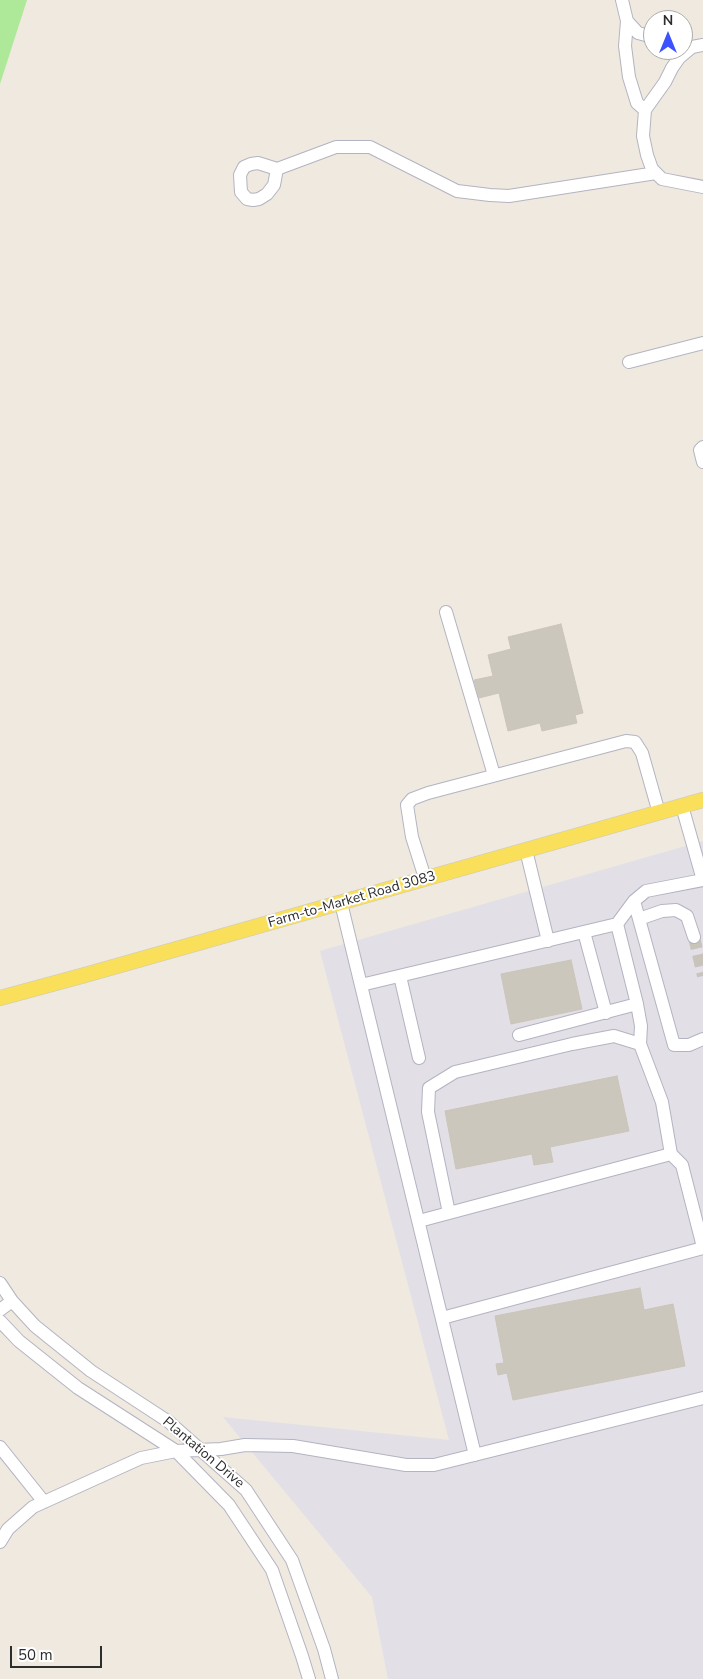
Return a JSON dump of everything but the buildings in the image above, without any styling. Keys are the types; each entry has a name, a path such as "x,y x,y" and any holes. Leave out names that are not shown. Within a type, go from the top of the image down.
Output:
{"main road":[{"name":"Farm-to-Market Road 3083","path":"0,998 703,800"}],"street":[{"path":"622,0 627,21 625,46 629,77 638,103 645,110"},
{"path":"627,21 638,33 643,34"},
{"path":"678,60 666,82 645,110 643,136 652,169 656,173 662,178 703,187"},
{"path":"278,169 336,148 370,148 456,191 509,196 656,173"},
{"path":"629,362 703,343"},
{"path":"703,447 700,450 703,462"},
{"path":"446,612 494,776"},
{"path":"425,878 412,837 407,804 412,799 428,793 626,741 636,742 642,753 659,813"},
{"path":"361,985 617,924 634,901 646,891 703,880 682,806"},
{"path":"526,850 548,941"},
{"path":"634,901 674,1045 689,1045 703,1039"},
{"path":"341,903 476,1455"},
{"path":"639,919 662,910 676,910 687,916 694,937"},
{"path":"442,1318 703,1248 682,1165 671,1154 662,1102 640,1044 641,1026 637,1004 617,924"},
{"path":"584,932 606,1013"},
{"path":"400,976 419,1058"},
{"path":"518,1035 637,1004"},
{"path":"449,1213 428,1112 428,1088 455,1072 572,1044 614,1036 640,1044"},
{"path":"418,1221 671,1154"},
{"name":"Plantation Drive","path":"0,1283 12,1301 35,1326 91,1370 168,1422 246,1490 292,1560 324,1649 332,1679"},
{"path":"0,1310 12,1301"},
{"name":"Plantation Drive","path":"0,1321 19,1341 78,1388 176,1451 229,1505 272,1570 309,1679"},
{"path":"0,1542 8,1529 33,1507 141,1458 176,1451 221,1449 245,1445 293,1446 406,1465 434,1465 703,1398"},
{"path":"0,1448 44,1502"}],"shaded area":[{"path":"703,841 703,1679 388,1679 372,1597 223,1417 449,1440 320,951"}],"green space":[{"path":"0,0 27,0 0,84"}],"tunnel":[{"path":"694,937 703,976"}]}
